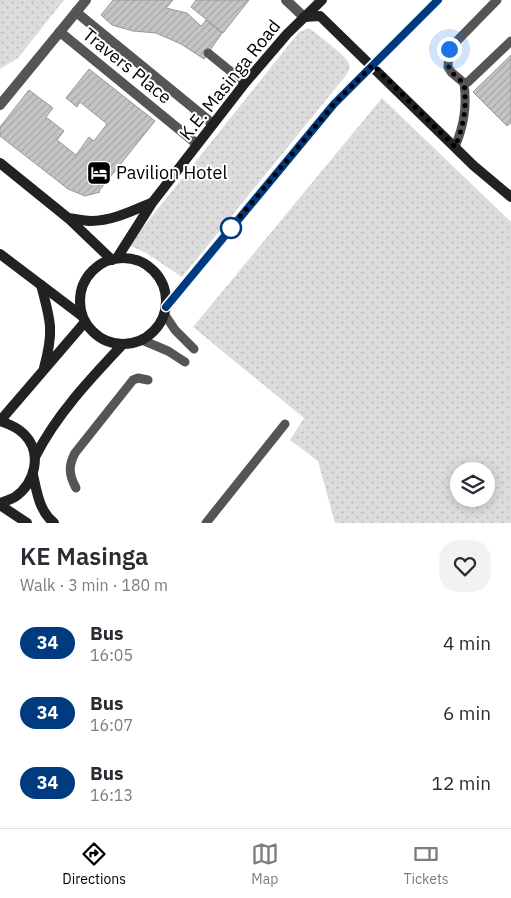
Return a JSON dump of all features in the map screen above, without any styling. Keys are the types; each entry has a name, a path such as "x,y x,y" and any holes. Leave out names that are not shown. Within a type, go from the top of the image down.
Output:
{"street":[{"path":"0,105 86,0"},
{"path":"286,0 304,16 320,16 373,65 455,147 511,197"},
{"path":"320,16 321,0"},
{"name":"K.E. Masinga Road","path":"114,259 152,203 197,144 274,48 321,0"},
{"path":"0,254 84,319 92,331 101,338 111,343 123,344 142,340 152,334 159,325 165,311 329,111 438,0"},
{"name":"Travers Place","path":"76,12 214,124"},
{"name":"Travers Place","path":"60,32 197,144"},
{"path":"0,164 68,218 114,259"},
{"path":"68,218 91,221 104,220 152,203"},
{"path":"84,319 80,302 82,288 88,275 99,266 114,259 128,258 139,261 149,266 158,274 166,295 165,311"},
{"path":"41,285 52,334 44,372"},
{"path":"35,458 31,444 24,434 13,426 0,421 44,372 84,319"},
{"path":"54,523 43,510 33,475 35,458 44,438 59,418 98,370 123,344"},
{"path":"0,504 13,499 25,489 33,475"},
{"path":"0,504 27,523"}],"lane":[{"path":"455,147 466,112 464,83 448,67 449,49 497,0"},
{"path":"464,83 471,80 511,41"},
{"path":"208,53 246,83"},
{"path":"165,311 175,330 194,349"},
{"path":"142,340 168,351 185,362"},
{"path":"76,488 70,475 70,467 75,453 133,380 138,378 148,380"},
{"path":"206,523 285,424"}],"shaded area":[{"path":"0,0 64,0 18,58 0,69"},
{"path":"309,28 347,60 349,63 348,71 182,277 146,253 129,245 299,32"},
{"path":"382,98 511,222 511,523 335,523 318,461 290,440 304,418 193,327"}],"building":[{"path":"113,0 173,0 166,8 187,13 201,26 206,20 222,33 204,59 181,44 156,33 133,31 112,25 101,15"},
{"path":"196,0 249,0 223,33 191,7"},
{"path":"511,55 511,123 507,126 473,92"},
{"path":"89,69 155,121 100,192 85,196 68,189 0,136 0,127 29,90 53,108 46,117 64,131 57,140 76,155 89,137 94,141 107,124 80,102 77,107 66,98"}],"bus line":[{"name":"34","path":"166,307 334,104 438,0"}],"place":[{"name":"Pavilion Hotel","path":"99,173"}],"route":[{"path":"231,228 334,104 373,65 455,147 466,112 465,95 464,83 448,67 449,49"}]}
